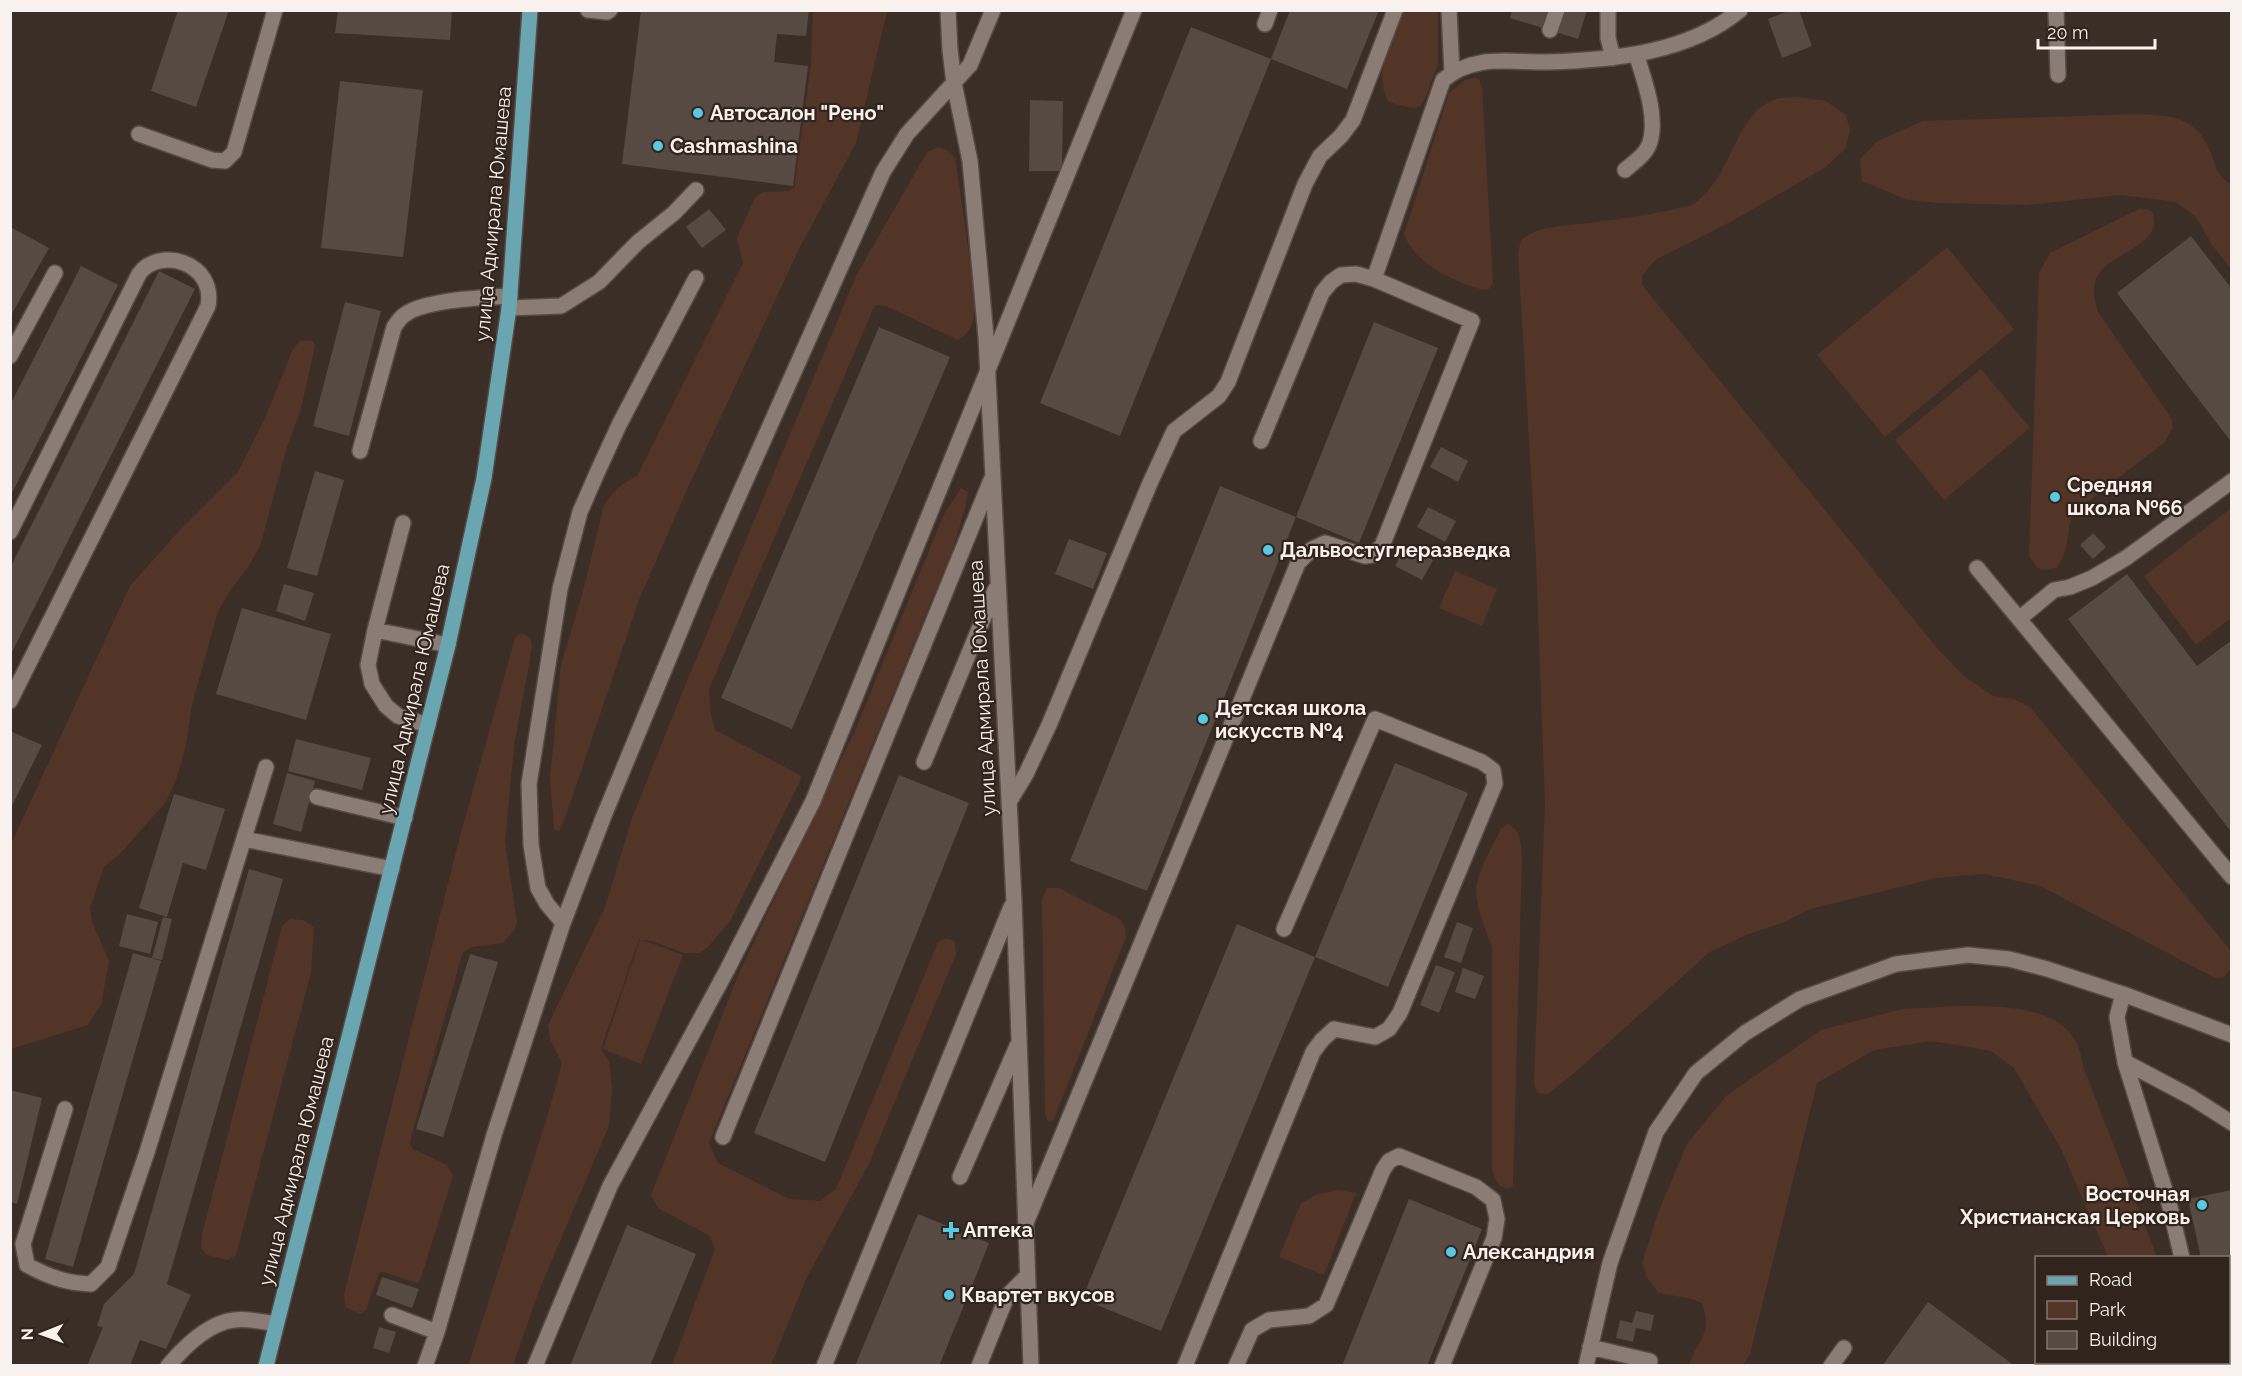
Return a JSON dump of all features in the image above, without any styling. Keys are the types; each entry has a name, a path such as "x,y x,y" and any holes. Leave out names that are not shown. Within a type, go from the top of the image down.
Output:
{"main road":[{"name":"улица Адмирала Юмашева","path":"266,1365 448,645 484,478 510,302 530,10"}],"street":[{"path":"139,135 212,160 225,161 234,152 275,10"},
{"path":"588,10 607,12 610,10"},
{"name":"улица Адмирала Юмашева","path":"948,10 954,83 970,161 988,373 1014,901 1031,1365"},
{"path":"425,1365 437,1332 494,1135 562,923 703,576 883,172 907,134 970,65 993,10"},
{"path":"535,1365 610,1186 727,970 813,801 1134,10"},
{"path":"1008,802 1026,774 1049,725 1174,431 1219,396 1228,382 1305,184 1320,156 1341,136 1353,120 1395,10"},
{"path":"1449,10 1452,73"},
{"path":"1550,30 1557,10"},
{"path":"1608,10 1608,38 1613,58"},
{"path":"1374,279 1443,80 1452,73 1493,60 1546,62 1613,58 1636,54 1665,47 1710,30 1740,10"},
{"path":"2056,10 2058,75"},
{"path":"1624,170 1641,158 1652,134 1652,112 1636,54"},
{"path":"360,451 394,327 404,315 421,307 448,302 510,302 561,306 599,282 696,190"},
{"path":"10,532 139,274 155,261 185,263 196,269 204,277 210,294 208,306 10,701"},
{"path":"10,356 55,273"},
{"path":"1026,1223 1298,563 1312,549 1325,543 1365,556 1372,555 1382,546 1472,321 1374,279 1356,273 1341,275 1322,293 1261,441"},
{"path":"562,923 538,888 531,845 530,784 560,589 580,512 592,483 619,425 696,278"},
{"path":"723,1137 993,475"},
{"path":"2019,619 2054,590 2070,587 2092,578 2126,558 2232,481"},
{"path":"403,523 368,665 372,684 386,706 398,717 428,724"},
{"path":"1977,568 2232,877"},
{"path":"924,762 998,585"},
{"path":"375,630 448,645"},
{"path":"1185,1365 1313,1052 1335,1029 1375,1037 1389,1029 1400,1013 1495,784 1493,770 1482,762 1376,718 1284,929"},
{"path":"65,1109 23,1244 27,1265 44,1274 72,1283 91,1284 108,1268 147,1152 266,767"},
{"path":"317,797 405,818"},
{"path":"244,839 392,869"},
{"path":"824,1365 1014,901"},
{"path":"1586,1365 1610,1263 1656,1132 1696,1073 1745,1033 1800,999 1896,963 1968,955 2009,959 2047,969 2123,994 2232,1035"},
{"path":"2123,994 2117,1017 2125,1062 2169,1203 2182,1256"},
{"path":"960,1177 1018,1043"},
{"path":"2125,1062 2191,1097 2232,1123"},
{"path":"1236,1365 1252,1330 1269,1320 1310,1316 1326,1305 1383,1170 1389,1161 1399,1156 1476,1187 1493,1200 1497,1219 1494,1238 1442,1365"},
{"path":"979,1365 1007,1296 1027,1276"},
{"path":"392,1315 437,1332"},
{"path":"168,1365 205,1332 219,1324 233,1320 276,1324"},
{"path":"1590,1347 1650,1361"},
{"path":"1831,1365 1844,1348"}],"green space":[{"path":"813,11 887,11 856,143 799,249 685,494 639,600 564,821 560,830 556,831 550,779 561,665 583,591 604,505 618,488 637,476 743,263 737,238 755,197 763,192 789,191 794,188 811,64"},
{"path":"1402,11 1438,11 1438,64 1424,101 1420,106 1414,108 1388,101 1382,79 1389,44"},
{"path":"1479,79 1482,87 1493,283 1489,289 1484,290 1449,277 1426,263 1409,244 1404,234 1449,93 1465,80"},
{"path":"1800,97 1826,101 1846,115 1850,131 1845,149 1826,167 1734,220 1655,260 1643,275 1642,285 1937,648 1964,676 1993,696 2014,699 2030,707 2231,951 2231,969 2224,977 2215,978 2040,886 1985,874 1936,878 1810,909 1785,922 1746,935 1710,952 1572,1075 1548,1094 1539,1093 1535,1088 1534,1080 1545,804 1536,559 1518,253 1521,240 1547,228 1632,217 1692,205 1716,180 1745,126 1760,108 1770,101"},
{"path":"2138,114 2172,117 2191,125 2205,141 2222,177 2231,184 2231,269 2212,245 2196,217 2176,202 2121,195 2027,205 1939,203 1908,200 1862,181 1860,159 1878,141 1923,121"},
{"path":"939,147 950,152 956,162 976,305 971,326 958,340 886,306 875,305 709,689 715,730 800,775 801,779 730,921 708,947 700,953 684,953 652,941 639,939 601,1049 609,1062 612,1088 609,1126 540,1288 513,1365 468,1366 562,1063 550,1039 548,1025 605,907 632,818 857,274 927,152"},
{"path":"2139,209 2152,212 2154,224 2151,233 2133,249 2102,270 2095,283 2095,300 2098,312 2172,419 2172,429 2165,442 2073,513 2066,549 2060,562 2056,568 2040,569 2029,555 2039,273 2050,253"},
{"path":"1947,247 2014,329 1885,437 1817,355"},
{"path":"313,341 315,346 301,409 286,450 261,543 249,566 218,611 192,705 186,745 176,780 166,802 119,855 104,867 90,908 92,922 109,961 101,1005 88,1025 11,1049 11,844 130,586 178,532 238,472 265,418 293,349 299,342"},
{"path":"1981,369 2030,428 1944,500 1895,440"},
{"path":"961,488 968,492 954,546 709,1143 718,1163 789,1199 820,1201 836,1189 938,942 947,938 955,942 956,954 869,1164 807,1277 771,1365 672,1365 715,1249 710,1236 658,1208 651,1195 739,973 856,728 944,514"},
{"path":"2231,508 2231,618 2196,645 2144,576"},
{"path":"1455,571 1497,589 1482,626 1439,608"},
{"path":"519,634 531,639 532,648 514,747 505,842 517,922 515,929 503,943 472,947 463,952 411,1137 410,1144 413,1149 447,1165 453,1176 420,1281 417,1283 383,1272 379,1273 366,1310 360,1314 345,1307 344,1294 459,840 515,638"},
{"path":"1507,824 1512,826 1518,834 1522,860 1513,1185 1509,1189 1497,1182 1492,1169 1492,947 1480,914 1476,894 1485,860 1501,829"},
{"path":"1047,888 1059,888 1118,918 1125,926 1126,937 1054,1119 1050,1122 1045,1112 1042,899"},
{"path":"290,919 303,920 314,927 311,973 236,1255 228,1260 207,1255 201,1248 202,1234 282,926"},
{"path":"640,939 683,955 641,1064 603,1049"},
{"path":"1989,1006 2025,1010 2058,1022 2070,1032 2078,1046 2084,1069 2157,1256 2108,1256 2061,1149 2014,1068 1991,1051 1931,1041 1874,1050 1817,1083 1750,1354 1743,1365 1689,1365 1705,1329 1705,1313 1702,1303 1659,1293 1647,1278 1642,1263 1658,1213 1687,1144 1726,1096 1821,1030 1902,1009"},
{"path":"1337,1190 1356,1193 1324,1275 1279,1257 1301,1203 1316,1195"}],"building":[{"path":"178,10 229,10 196,107 151,91"},
{"path":"338,10 452,10 450,40 335,33"},
{"name":"Автосалон \"Рено\"","path":"641,10 809,10 806,36 777,34 774,62 808,66 793,186 622,164"},
{"path":"1290,10 1379,10 1347,89 1271,59"},
{"path":"1512,10 1587,10 1578,39 1510,18"},
{"path":"1791,10 1799,10 1812,46 1782,58 1768,19"},
{"path":"1191,27 1271,59 1120,436 1040,403"},
{"path":"340,81 423,90 403,257 321,248"},
{"path":"1030,100 1063,101 1062,171 1029,171"},
{"path":"709,209 726,230 702,248 686,227"},
{"path":"12,228 49,248 10,317 10,230"},
{"path":"2191,236 2232,289 2232,443 2117,293"},
{"path":"81,266 118,285 10,497 10,405"},
{"path":"159,271 195,289 10,656 10,568"},
{"path":"345,302 381,311 349,436 313,426"},
{"path":"1374,322 1438,348 1359,543 1296,517"},
{"path":"879,327 950,357 792,729 721,698"},
{"path":"1441,447 1468,461 1458,482 1430,467"},
{"path":"315,471 344,480 317,576 287,568"},
{"path":"1220,486 1296,517 1147,891 1070,861"},
{"path":"1428,507 1456,521 1445,542 1417,527"},
{"path":"2093,533 2106,547 2093,559 2080,545"},
{"path":"1069,539 1107,553 1093,589 1055,574"},
{"path":"1406,545 1433,560 1422,580 1395,566"},
{"path":"2127,574 2197,666 2232,640 2232,833 2068,619"},
{"path":"284,584 314,593 305,621 276,611"},
{"path":"242,608 331,634 306,720 216,694"},
{"path":"10,731 42,745 10,810"},
{"path":"296,739 371,758 362,790 288,771"},
{"path":"1395,763 1468,793 1388,987 1315,957"},
{"path":"287,773 315,781 301,832 273,824"},
{"path":"899,775 969,803 825,1162 754,1133"},
{"path":"174,794 225,809 206,870 183,863 167,917 139,908"},
{"path":"249,869 283,879 167,1284 191,1295 166,1349 140,1340 130,1366 87,1366 103,1327 97,1326 104,1304 134,1274"},
{"path":"127,914 158,922 150,954 119,946"},
{"path":"163,917 172,919 162,960 152,958"},
{"path":"1457,922 1473,928 1461,963 1444,957"},
{"path":"1237,924 1315,957 1161,1331 1082,1299"},
{"path":"133,953 161,961 73,1267 45,1259"},
{"path":"470,954 498,962 443,1137 416,1129"},
{"path":"1436,965 1455,972 1439,1013 1420,1005"},
{"path":"1463,968 1484,976 1475,999 1455,992"},
{"path":"10,1090 42,1098 17,1204 10,1202"},
{"path":"2232,1190 2232,1289 2230,1289 2230,1256 2201,1256 2188,1199"},
{"path":"1409,1199 1482,1229 1427,1366 1342,1366"},
{"path":"918,1214 989,1243 939,1366 855,1366"},
{"path":"627,1225 696,1254 650,1366 570,1366"},
{"path":"382,1277 419,1289 412,1308 376,1295"},
{"path":"1928,1302 2015,1366 1882,1366"},
{"path":"1636,1311 1654,1315 1651,1331 1636,1328 1633,1342 1616,1338 1620,1320 1632,1323"},
{"path":"379,1327 396,1332 389,1353 373,1348"}],"place":[{"name":"Автосалон \"Рено\"","path":"698,113"},
{"name":"Cashmashina","path":"658,146"},
{"name":"Средняя школа №66","path":"2055,497"},
{"name":"Дальвостуглеразведка","path":"1268,550"},
{"name":"Детская школа искусств №4","path":"1203,719"},
{"name":"Восточная Христианская Церковь","path":"2202,1205"},
{"name":"Аптека","path":"951,1230"},
{"name":"Александрия","path":"1451,1252"},
{"name":"Квартет вкусов","path":"949,1295"}]}
